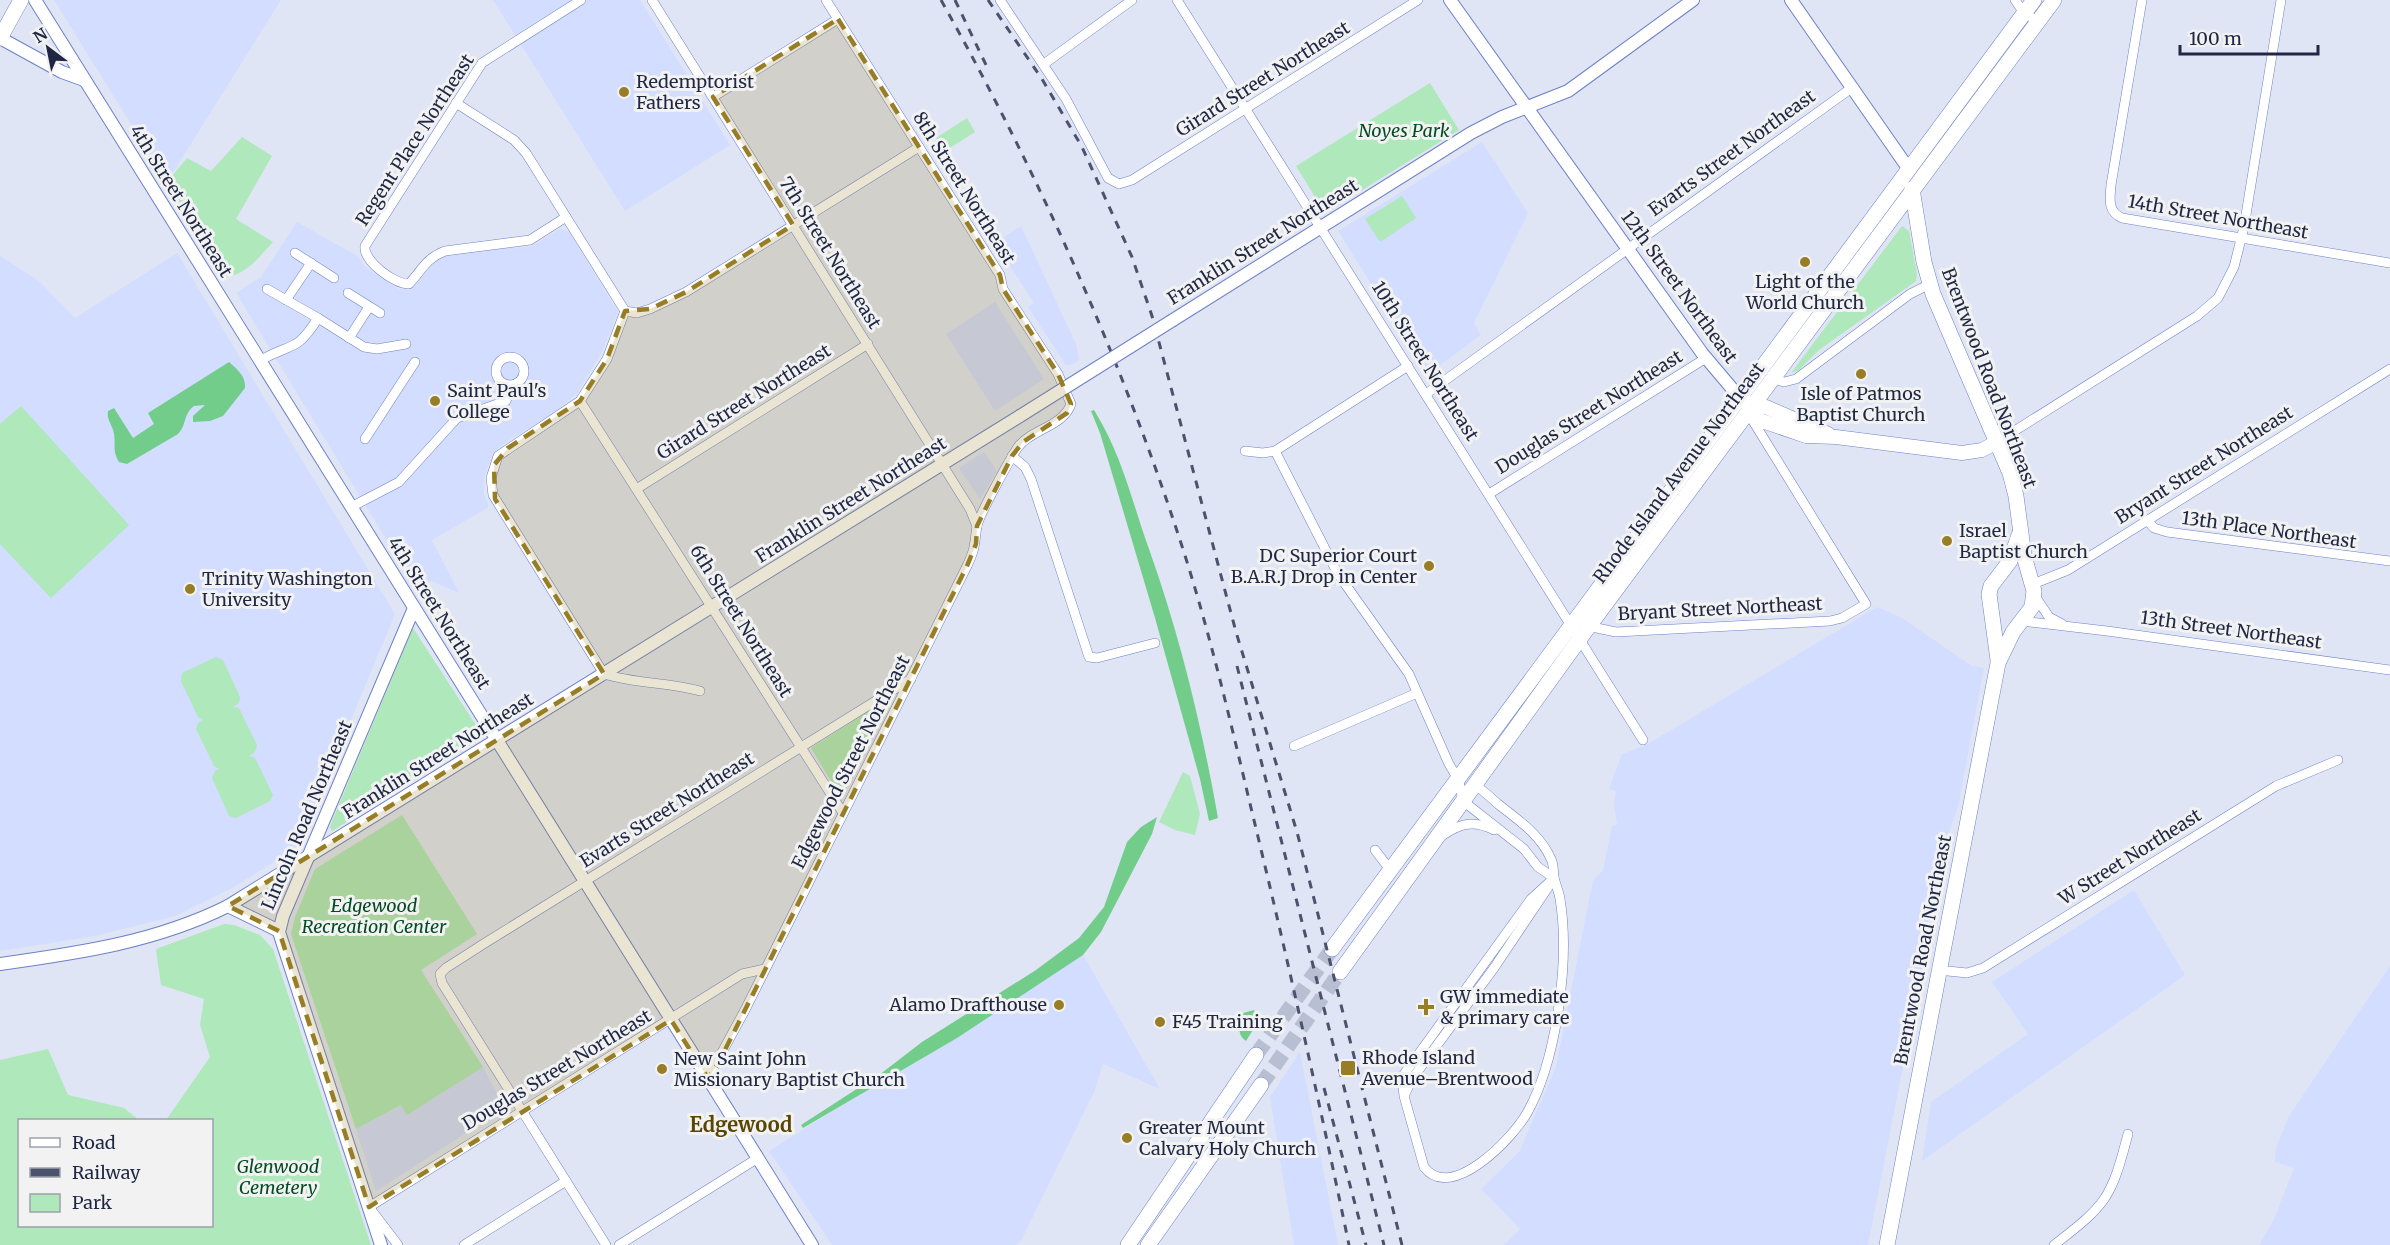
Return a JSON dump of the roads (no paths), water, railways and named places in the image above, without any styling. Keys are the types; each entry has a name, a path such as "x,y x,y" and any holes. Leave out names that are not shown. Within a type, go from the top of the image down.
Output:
{"main road":[{"path":"0,38 21,0"},
{"name":"Rhode Island Avenue Northeast","path":"1340,972 1475,784 1581,630 1747,406 1908,168 2034,0"},
{"name":"Rhode Island Avenue Northeast","path":"1747,406 1774,380 2054,0"},
{"path":"1980,72 1995,82"},
{"name":"Brentwood Road Northeast","path":"1908,168 1930,284 2014,486 2020,531 2032,584"},
{"path":"1747,406 1766,407 1836,436 1962,453 1984,449 1997,442"},
{"name":"Brentwood Road Northeast","path":"2003,572 2013,555 2020,531"},
{"path":"2003,572 2032,584 2031,610 2020,622 1993,619 1989,594 1991,586 2003,572"},
{"name":"Brentwood Road Northeast","path":"1993,619 1998,663"},
{"name":"Brentwood Road Northeast","path":"1887,1245 1998,663 2020,622"},
{"name":"Rhode Island Avenue Northeast","path":"1332,949 1459,781 1581,630"},
{"path":"1128,1245 1256,1055"},
{"path":"1148,1245 1261,1085"}],"street":[{"name":"4th Street Northeast","path":"35,0 353,506 414,608 812,1245"},
{"name":"Regent Place Northeast","path":"567,217 530,240 434,255 425,261 409,284 402,284 367,258 365,246 482,63 581,0"},
{"name":"7th Street Northeast","path":"652,0 943,465 972,512 977,526"},
{"name":"8th Street Northeast","path":"826,0 1000,275 1003,289 1069,395"},
{"path":"1000,0 1044,64 1132,0"},
{"name":"10th Street Northeast","path":"1177,0 1489,494 1581,630 1643,740"},
{"name":"Girard Street Northeast","path":"1044,64 1071,108 1108,178 1115,183 1124,183 1418,0"},
{"name":"12th Street Northeast","path":"1450,0 1706,358 1747,406 1866,604"},
{"name":"Franklin Street Northeast","path":"0,964 142,940 192,923 228,906 943,465 1471,133 1502,117 1568,91 1693,0"},
{"path":"1791,0 1854,87 1908,168"},
{"path":"2014,0 2024,13 2039,22"},
{"name":"14th Street Northeast","path":"2142,0 2111,185 2110,208 2122,218 2390,263"},
{"path":"1997,442 2207,310 2229,280 2241,238 2281,0"},
{"path":"713,97 838,19"},
{"path":"0,38 62,72 84,80"},
{"name":"Evarts Street Northeast","path":"1426,394 1854,87"},
{"path":"456,103 520,146 625,310 637,313 686,292 919,147"},
{"path":"295,253 334,278"},
{"path":"286,300 311,264"},
{"path":"1774,380 1784,382 1796,379 1910,294 1930,284"},
{"path":"267,289 364,347 377,350 406,344"},
{"path":"348,293 380,313"},
{"path":"349,338 369,307"},
{"path":"625,310 607,359 580,401 498,456 491,478 495,500 604,674 622,679 675,683 700,691"},
{"path":"261,360 276,351 300,344 318,318"},
{"name":"Girard Street Northeast","path":"638,488 868,344"},
{"name":"Douglas Street Northeast","path":"1489,494 1706,358"},
{"path":"365,439 415,362"},
{"path":"1245,451 1263,453 1275,451 1408,366"},
{"name":"Bryant Street Northeast","path":"2032,584 2064,572 2390,369"},
{"path":"353,506 399,482 457,418 506,401 512,386"},
{"name":"Edgewood Street Northeast","path":"708,1078 975,549 977,526 1012,456 1023,442 1067,413 1071,404 1069,395"},
{"name":"6th Street Northeast","path":"580,401 612,447 843,813"},
{"path":"1275,451 1338,574 1404,667 1459,781 1463,801 1524,849 1538,867 1554,878"},
{"path":"1012,456 1025,467 1031,479 1089,657 1097,658 1155,643"},
{"name":"13th Place Northeast","path":"2147,520 2157,530 2167,532 2390,561"},
{"name":"13th Street Northeast","path":"2032,584 2051,618 2067,626"},
{"name":"Bryant Street Northeast","path":"1581,630 1616,632 1830,621 1842,618 1866,604"},
{"name":"Lincoln Road Northeast","path":"381,1245 279,931 307,859 414,608"},
{"name":"13th Street Northeast","path":"2020,622 2067,626 2390,670"},
{"name":"Evarts Street Northeast","path":"522,1111 442,983 442,972 799,746 910,679"},
{"path":"1294,746 1417,693"},
{"name":"W Street Northeast","path":"1938,970 1967,973 1983,968 2276,786 2338,760"},
{"path":"1459,781 1475,784 1534,833 1552,861 1560,898 1563,935 1559,1001 1546,1061 1527,1113 1500,1148 1459,1176 1445,1178 1429,1173 1424,1167 1404,1096 1412,1079 1538,906 1554,878"},
{"path":"1430,846 1457,826 1465,824 1487,826 1508,836"},
{"path":"1375,850 1391,871"},
{"path":"228,906 279,931"},
{"name":"Douglas Street Northeast","path":"369,1207 742,974 765,969"},
{"path":"522,1111 606,1245"},
{"path":"2054,1245 2091,1215 2107,1197 2115,1183 2128,1134"},
{"path":"619,1245 758,1158"},
{"path":"464,1245 566,1181"},
{"path":"369,1207 398,1245"}],"tunnel":[{"path":"1256,1055 1332,949"},
{"path":"1261,1085 1340,972"}],"railway":[{"path":"941,0 1010,130 1073,263 1130,399 1179,537 1236,743 1290,974 1349,1245"},
{"path":"955,0 987,67"},
{"path":"988,0 1042,79 1082,147 1132,257 1152,316 1236,632 1297,832 1402,1245"},
{"path":"1237,666 1384,1245"},
{"path":"1324,1088 1366,1245"}],"place":[{"name":"Redemptorist Fathers","path":"624,92"},
{"name":"Light of the World Church","path":"1805,262"},
{"name":"Isle of Patmos Baptist Church","path":"1861,374"},
{"name":"Saint Paul's College","path":"435,401"},
{"name":"Israel Baptist Church","path":"1947,541"},
{"name":"DC Superior Court B.A.R.J Drop in Center","path":"1429,566"},
{"name":"Trinity Washington University","path":"190,589"},
{"name":"Alamo Drafthouse","path":"1059,1005"},
{"name":"GW immediate & primary care","path":"1426,1007"},
{"name":"F45 Training","path":"1160,1022"},
{"name":"Rhode Island Avenue–Brentwood","path":"1348,1068"},
{"name":"New Saint John Missionary Baptist Church","path":"662,1069"},
{"name":"Greater Mount Calvary Holy Church","path":"1127,1138"}],"district":[{"name":"Edgewood","path":"741,1125"}],"park label":[{"name":"Noyes Park","path":"1404,131"},
{"name":"Edgewood Recreation Center","path":"374,916"},
{"name":"Glenwood Cemetery","path":"278,1177"}]}
